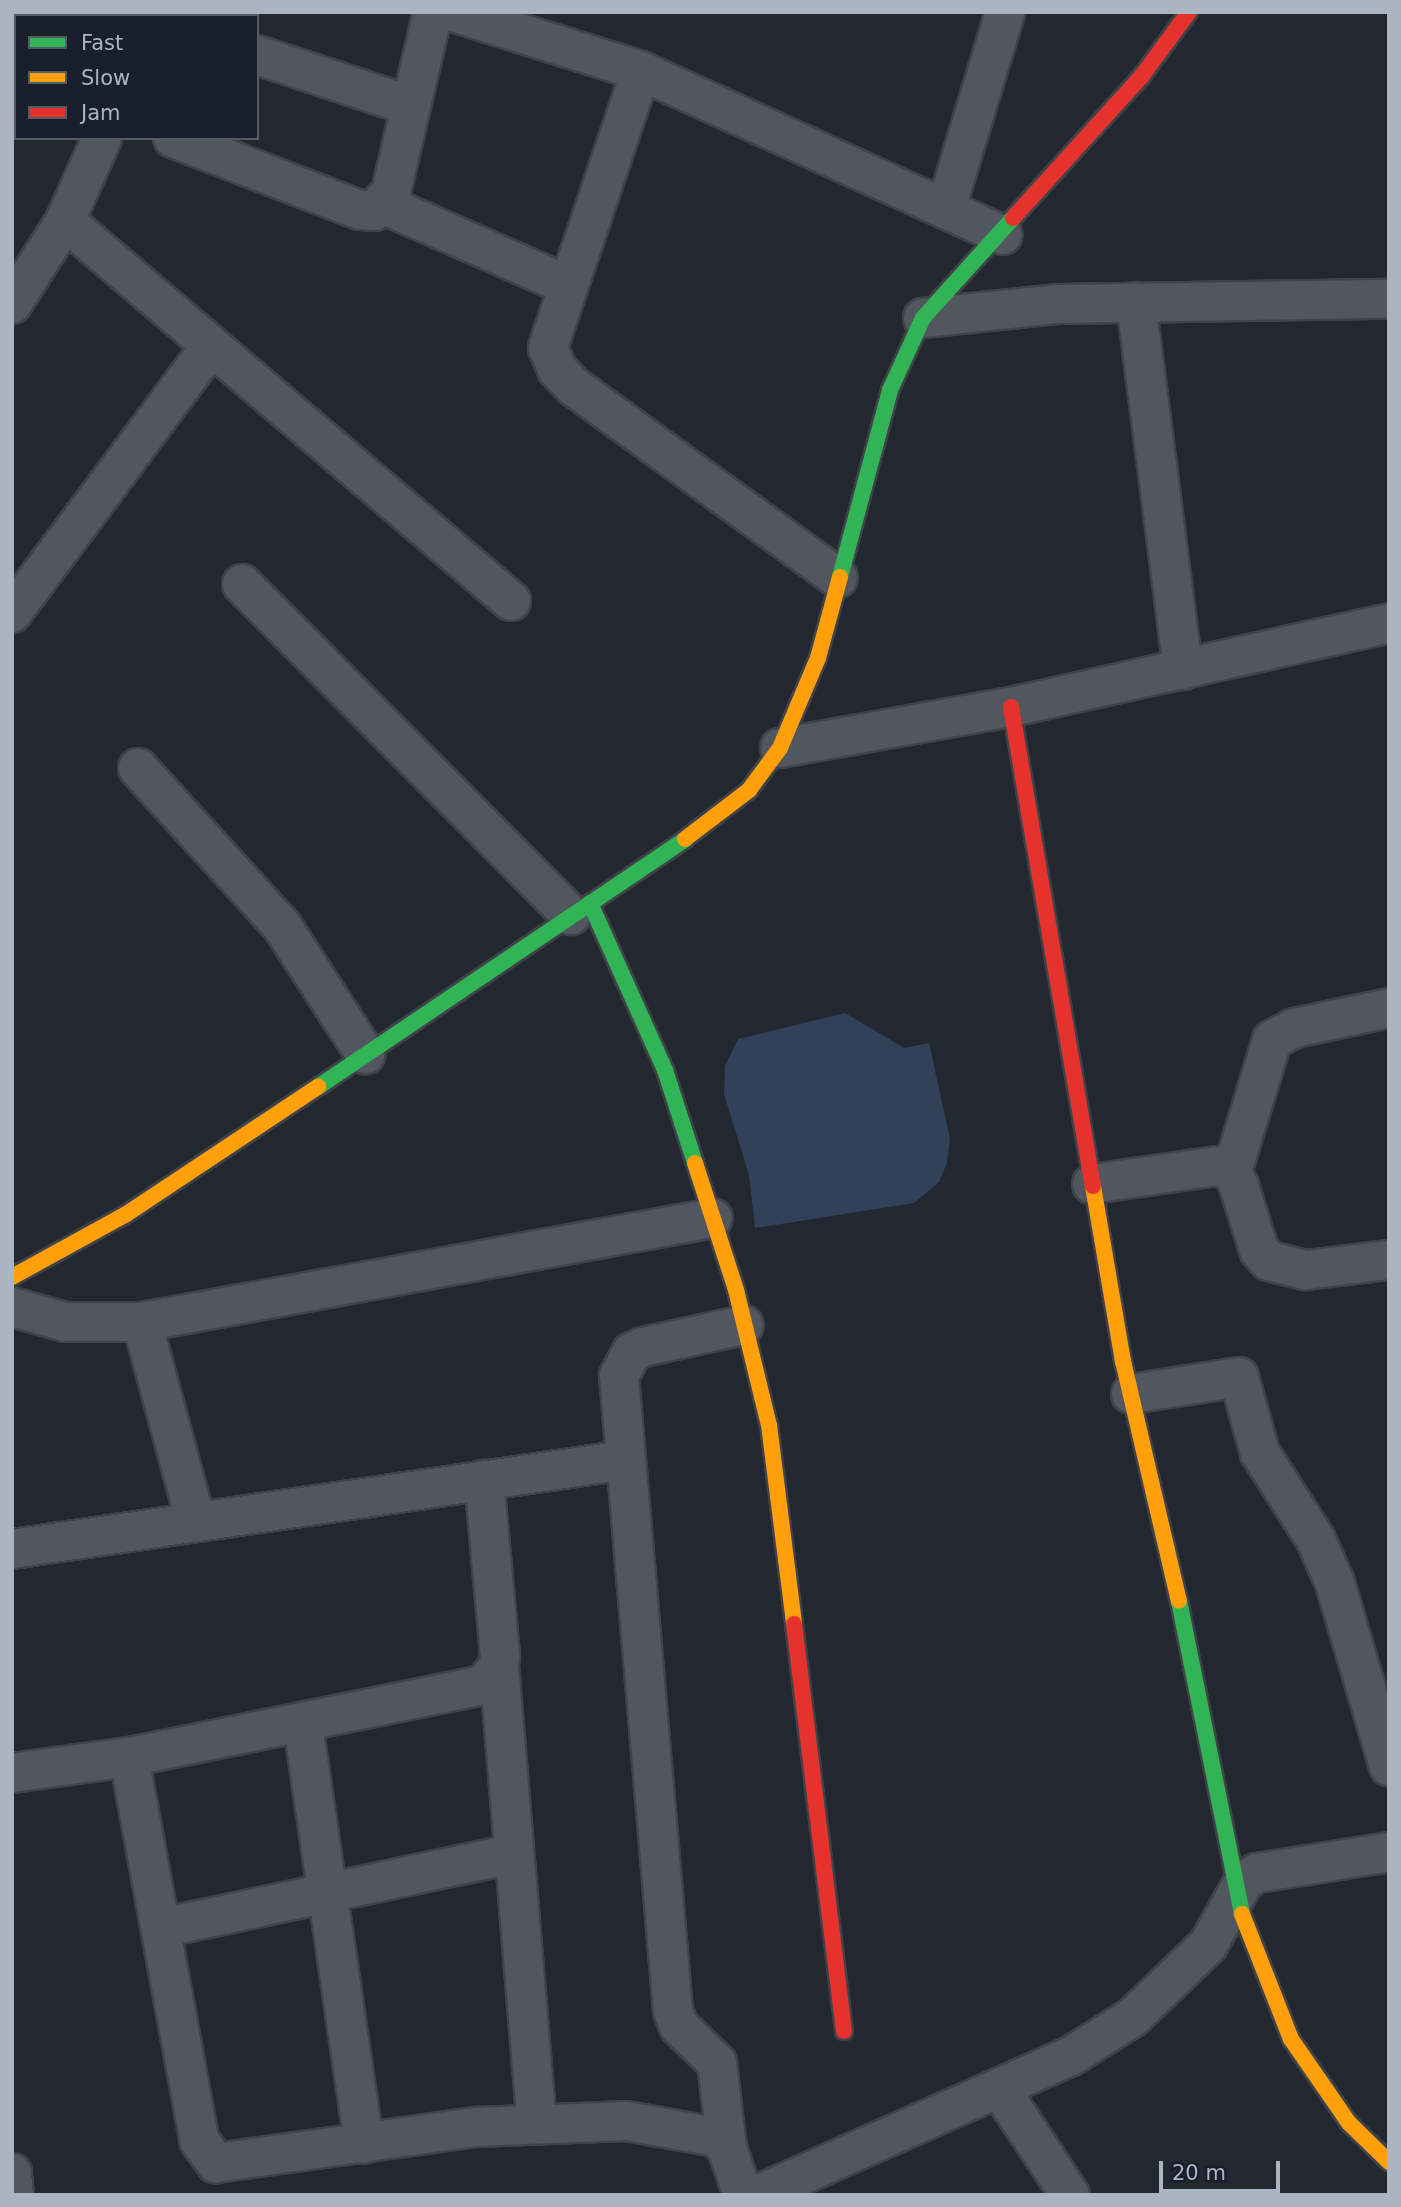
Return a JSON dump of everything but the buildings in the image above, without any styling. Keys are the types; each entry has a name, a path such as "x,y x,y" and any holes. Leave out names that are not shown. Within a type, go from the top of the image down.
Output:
{"street":[{"path":"385,205 433,12"},
{"path":"453,12 641,71 1003,235"},
{"path":"946,208 1005,12"},
{"path":"12,1278 125,1215 580,909 749,790 780,748 817,658 890,390 923,318 1003,235 1141,77 1189,12"},
{"path":"259,56 411,107"},
{"path":"641,71 548,348 557,369 838,578"},
{"path":"13,302 65,221 101,140"},
{"path":"178,140 360,211 385,205 567,285"},
{"path":"65,221 511,601"},
{"path":"923,318 1136,302 1389,299"},
{"path":"1136,302 1183,670"},
{"path":"12,613 211,346"},
{"path":"242,584 580,909 665,1070 713,1218 769,1425 786,1542 844,2031"},
{"path":"780,748 1011,707 1389,623"},
{"path":"1011,707 1092,1184 1131,1394 1164,1525 1235,1895 1291,2039 1349,2123 1389,2162"},
{"path":"138,768 282,926 365,1054"},
{"path":"1389,1008 1295,1028 1272,1040 1232,1172 1259,1250 1269,1261 1306,1270 1389,1260"},
{"path":"1092,1184 1205,1165 1232,1172"},
{"path":"12,1307 65,1322 142,1322 713,1218"},
{"path":"142,1322 196,1522"},
{"path":"743,2195 727,2148 718,2063 679,2026 673,2011 619,1376 632,1352 744,1325"},
{"path":"1131,1394 1239,1377 1260,1453 1316,1540 1335,1583 1389,1766"},
{"path":"12,1549 626,1460"},
{"path":"484,1480 537,2123"},
{"path":"12,1773 129,1757 303,1725 469,1690 492,1679 499,1665"},
{"path":"303,1725 363,2144"},
{"path":"129,1757 205,2152 216,2163 236,2164 363,2144 537,2123 674,2126 702,2130 727,2148"},
{"path":"757,2195 1071,2056 1133,2017 1209,1945 1235,1895 1257,1873 1389,1852"},
{"path":"160,1928 513,1854"},
{"path":"1000,2089 1070,2195"},
{"path":"12,2173 15,2195"}],"water":[{"path":"845,1013 904,1048 929,1043 950,1139 947,1163 939,1182 914,1203 755,1228 749,1175 724,1094 725,1066 738,1039"}],"traffic: fast":[{"path":"840,577 890,390 923,318 1013,218"},
{"path":"318,1087 685,839"},
{"path":"590,903 665,1070 695,1163"},
{"path":"1179,1601 1242,1914"}],"traffic: slow":[{"path":"685,839 749,790 780,748 818,658 840,577"},
{"path":"12,1277 125,1215 318,1087"},
{"path":"695,1163 736,1290 769,1425 794,1624"},
{"path":"1093,1186 1123,1361 1179,1601"},
{"path":"1242,1914 1291,2039 1349,2123 1389,2162"}],"traffic: jam":[{"path":"1013,218 1141,77 1189,12"},
{"path":"1011,707 1093,1186"},
{"path":"794,1624 844,2031"}]}
